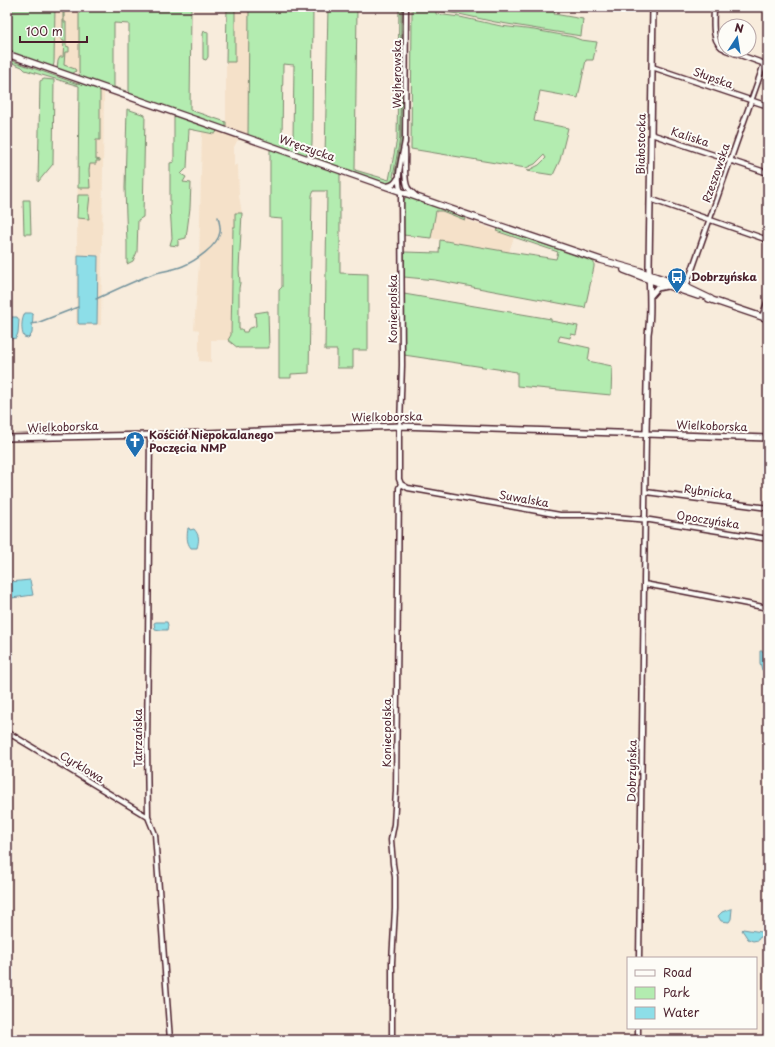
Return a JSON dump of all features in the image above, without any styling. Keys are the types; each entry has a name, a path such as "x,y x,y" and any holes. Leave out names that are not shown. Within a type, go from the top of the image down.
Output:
{"main road":[{"name":"Wręczycka","path":"7,54 418,198 601,260 649,277 667,286 768,319"},
{"name":"Wręczycka","path":"649,277 656,277 686,287 710,299"}],"street":[{"name":"Wejherowska","path":"406,7 406,180"},
{"name":"Białostocka","path":"649,277 653,7"},
{"path":"714,7 714,29 717,42"},
{"path":"748,58 766,65"},
{"name":"Rzeszowska","path":"686,287 751,100 766,65"},
{"name":"Słupska","path":"652,66 768,106"},
{"name":"Kaliska","path":"651,134 768,173"},
{"name":"Wejherowska","path":"398,177 405,140"},
{"path":"384,186 395,184 398,177"},
{"path":"398,177 401,192"},
{"path":"401,192 406,180"},
{"path":"406,180 408,189 418,198"},
{"name":"Koniecpolska","path":"392,1040 392,962 395,877 391,840 394,824 396,791 399,488 401,484 399,480 402,365 401,192"},
{"path":"650,199 768,240"},
{"name":"Dobrzyńska","path":"639,957 646,434 650,297 649,277"},
{"path":"650,297 657,288 667,286"},
{"path":"762,317 768,300"},
{"name":"Wielkoborska","path":"7,438 150,435 400,426 768,438"},
{"name":"Tatrzańska","path":"150,435 147,732 148,817 155,834 170,1040"},
{"name":"Suwalska","path":"401,484 408,488 560,515 589,515 645,520"},
{"name":"Rybnicka","path":"646,492 768,508"},
{"name":"Opoczyńska","path":"645,520 768,538"},
{"path":"644,584 768,608"},
{"name":"Cyrklowa","path":"7,732 148,817"},
{"path":"638,1029 638,1040"}],"shaded area":[{"path":"55,7 92,7 91,77 63,67 58,61 54,60"},
{"path":"235,7 249,7 248,136 226,128 226,62 235,62"},
{"path":"79,81 104,90 101,325 76,325"},
{"path":"217,130 241,139 237,141 234,147 234,166 237,164 238,166 239,196 242,213 235,213 235,227 233,228 231,335 228,340 211,340 211,362 199,361 199,330 194,329 199,264 202,131 214,134"},
{"path":"436,211 442,211 514,237 509,252 431,238"}],"green space":[{"path":"7,7 55,7 53,67 7,52"},
{"path":"63,7 191,7 190,110 226,122 226,128 129,93 129,24 114,23 114,87 126,91 125,92 80,77 79,8 64,8 64,22 66,22 66,46 69,47 69,52 65,52 64,65 75,69 76,71 72,74 57,69 60,57 63,57 64,41 61,40 61,37 63,37"},
{"path":"227,7 235,7 235,62 226,62"},
{"path":"249,7 313,7 311,152 325,157 328,7 357,7 355,170 389,180 397,139 399,7 401,7 400,137 393,177 396,178 395,181 388,184 248,136","holes":["283,64 294,65 293,140 282,140"]},
{"path":"402,7 404,7 403,88 401,89"},
{"path":"413,7 556,7 554,14 583,19 581,36 436,11 436,14 597,42 593,60 586,60 578,98 540,91 534,121 568,128 560,160 553,175 527,171 539,165 546,158 544,155 535,164 526,168 411,149"},
{"path":"204,31 208,32 208,57 206,60 203,59"},
{"path":"7,59 78,84 79,81 100,90 100,140 96,140 96,159 100,161 96,161 96,164 90,164 90,188 78,188 79,86 25,70 22,67 10,62 7,204"},
{"path":"44,79 54,80 53,164 38,182 40,81"},
{"path":"401,93 403,93 402,144 397,175 395,173 400,143"},
{"path":"127,109 145,115 143,217 138,220 137,252 133,261 127,264 125,188"},
{"path":"174,115 217,130 214,134 189,129 187,168 181,174 186,177 183,182 191,183 190,208 186,238 178,240 178,246 170,245 172,238 170,163 174,162"},
{"path":"270,148 340,172 340,273 368,274 368,350 353,350 353,368 337,368 337,350 325,350 327,191 314,191 312,195 309,373 291,374 291,378 279,378 279,290 282,287 282,219 270,218"},
{"path":"78,195 90,195 88,213 89,219 77,218"},
{"path":"407,197 463,216 465,220 442,211 436,211 431,238 403,235 403,202"},
{"path":"23,200 30,200 31,234 24,234"},
{"path":"235,213 242,213 239,269 239,329 242,329 243,332 247,332 248,329 256,326 255,313 268,311 269,348 238,348 228,340 231,335 233,227 235,227"},
{"path":"498,229 594,262 585,308 435,280 404,277 404,252 439,253 440,240 556,259 558,252 496,231"},
{"path":"404,294 551,319 551,321 578,326 576,335 571,334 570,338 560,336 558,341 590,348 588,361 612,366 611,395 517,386 517,372 404,355"}],"water":[{"path":"78,255 98,256 97,324 78,323"},
{"path":"25,313 33,314 32,333 28,338 24,337 22,329 22,322"},
{"path":"10,317 17,317 19,320 16,338 10,339 8,338 8,319"},
{"path":"188,528 190,530 194,529 198,536 199,540 197,548 191,548 188,543"},
{"path":"30,580 33,595 12,598 9,597 7,584 10,582"},
{"path":"167,622 167,630 155,629 154,623"},
{"path":"760,651 768,651 768,672 762,670 760,663"},
{"path":"732,909 731,919 729,922 721,921 718,916 722,912"},
{"path":"742,930 768,933 768,938 760,937 758,940 753,941 748,939"}],"waterway":[{"path":"96,299 153,274 176,269 194,261 215,243 220,232 218,217"},
{"path":"31,324 78,307"}],"place":[{"name":"Dobrzyńska","path":"677,294"},
{"name":"Kościół Niepokalanego Poczęcia NMP","path":"135,458"}]}
